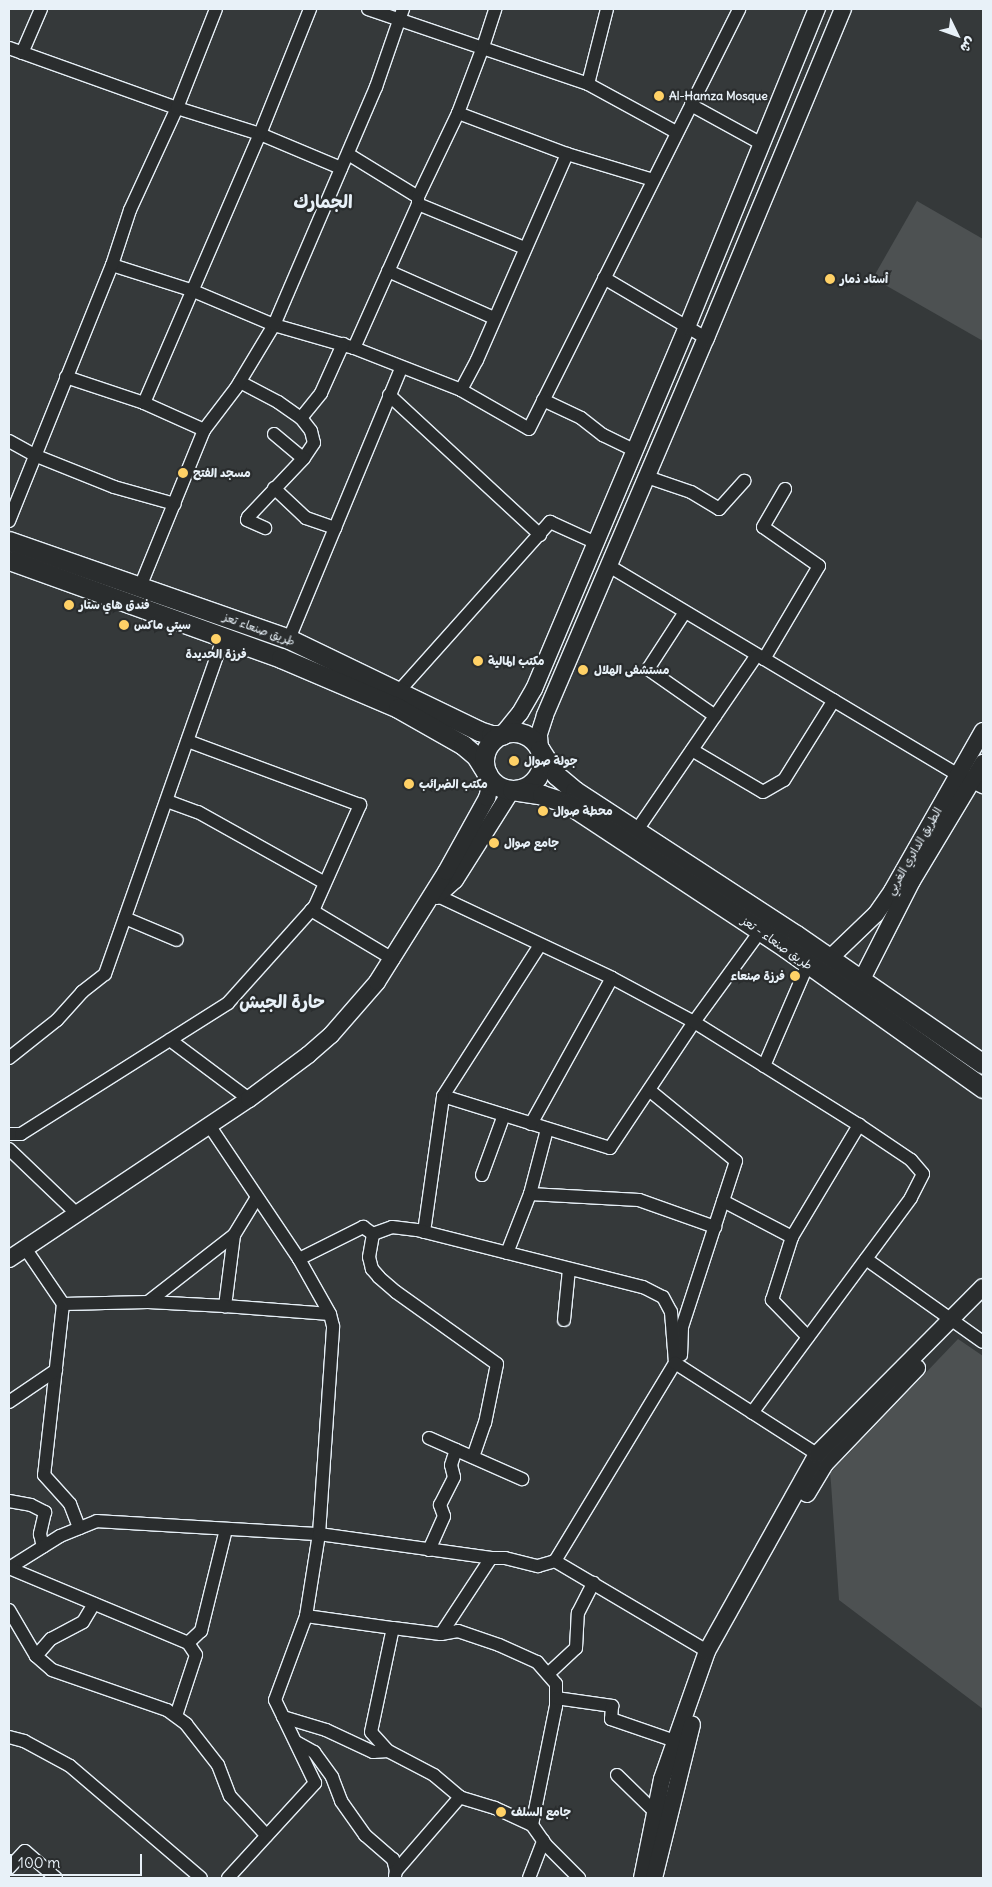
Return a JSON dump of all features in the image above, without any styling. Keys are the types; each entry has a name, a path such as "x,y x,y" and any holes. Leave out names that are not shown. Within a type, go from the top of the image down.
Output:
{"highway":[{"name":"طريق صنعاء تعز","path":"9,541 289,639 479,731 491,735 502,735"},
{"name":"طريق صنعاء تعز","path":"9,560 281,658 398,708 463,744 476,756 488,775"},
{"path":"520,733 536,742 571,797 512,790 494,783 488,775 485,756 488,747 502,735 520,733"},
{"path":"512,790 522,789 537,778 541,769 540,750"},
{"name":"طريق صنعاء - تعز","path":"571,797 637,830 791,941 808,964 983,1088"},
{"name":"طريق صنعاء - تعز","path":"571,797 761,930 791,941 829,959 983,1064"}],"main road":[{"path":"502,735 520,713 534,689 687,327 817,9"},
{"path":"540,750 539,734 545,715 706,338 843,9"},
{"path":"836,26 850,9"},
{"name":"الطريق الدائري الغربي","path":"829,959 876,914 971,782 983,731"},
{"name":"الطريق الدائري الغربي","path":"861,981 912,881 983,763"},
{"path":"9,1259 76,1212 249,1099 331,1035 365,997 393,959 487,798 490,787 488,775"},
{"path":"422,910 456,880 512,790"},
{"path":"654,1878 686,1742 717,1649 825,1464 955,1322 983,1286"},
{"path":"642,1878 662,1779 707,1651 817,1454 955,1322 983,1299"}],"street":[{"path":"22,52 40,9"},
{"path":"9,520 112,264 130,210 177,108 216,9"},
{"path":"144,403 191,290 260,134 310,9"},
{"path":"368,9 402,14 484,48 588,84 676,132"},
{"path":"301,418 321,393 388,271 458,113 484,48 495,9"},
{"path":"588,84 608,9"},
{"path":"112,264 191,290 274,325 348,346 400,368 461,390 529,429 739,9"},
{"path":"140,587 204,430 240,382 274,325 348,154 402,14"},
{"path":"9,48 177,108 260,134 341,168"},
{"path":"690,105 762,144"},
{"path":"458,113 567,154 653,180"},
{"path":"348,154 418,201 525,248"},
{"path":"461,390 477,360 567,154"},
{"path":"388,271 494,318"},
{"path":"604,278 706,338"},
{"path":"289,639 400,368"},
{"path":"66,377 144,403 204,430"},
{"path":"240,382 278,402 301,418 311,430 314,443 303,458 247,520 265,528"},
{"path":"390,395 540,536"},
{"path":"543,400 581,418 603,435 634,450"},
{"path":"274,434 303,458"},
{"path":"9,441 34,455 114,487 175,504"},
{"path":"647,477 691,492 719,508 744,480"},
{"path":"274,488 306,518 335,528"},
{"path":"637,830 715,716 761,657 819,566 763,527 785,489"},
{"path":"399,691 540,536 550,522 596,543"},
{"path":"608,566 971,782"},
{"path":"685,612 648,669 715,716"},
{"path":"9,1058 57,1020 82,992 105,974 168,801 224,637"},
{"path":"692,750 763,792 784,780 834,700"},
{"path":"76,1212 11,1153 15,1134 228,1003 311,910 360,804 188,741"},
{"path":"168,801 198,812 325,883"},
{"path":"438,896 612,978 694,1022 858,1124 911,1160 923,1174 911,1198 752,1413"},
{"path":"311,910 393,959"},
{"path":"125,918 177,940"},
{"path":"443,1096 610,1148 694,1022 761,930"},
{"path":"424,1232 443,1096 540,945"},
{"path":"764,1066 808,964"},
{"path":"531,1124 612,978"},
{"path":"170,1040 249,1099"},
{"path":"648,1090 736,1161 682,1327 681,1359 690,1373"},
{"path":"482,1175 504,1115"},
{"path":"808,1337 772,1300 792,1237 858,1124"},
{"path":"209,1126 256,1199 299,1259 330,1314 333,1326 319,1534 306,1616 275,1700 315,1783 228,1878"},
{"path":"508,1253 530,1194 547,1128"},
{"path":"530,1194 640,1200 715,1227"},
{"path":"148,1302 234,1235 256,1199"},
{"path":"723,1201 792,1237"},
{"path":"299,1259 363,1227 373,1234"},
{"path":"9,1568 43,1546 97,1521 319,1534 491,1558 505,1558 538,1566 555,1561 675,1363 671,1312 663,1297 643,1287 424,1232 392,1227 373,1234"},
{"path":"373,1234 369,1257 372,1269 379,1277 396,1292 497,1364 485,1423 472,1457"},
{"path":"225,1306 234,1235"},
{"path":"25,1248 63,1304 44,1475 70,1504 79,1528"},
{"path":"866,1259 983,1342"},
{"path":"564,1320 569,1269"},
{"path":"63,1304 148,1302 330,1314"},
{"path":"675,1363 817,1454"},
{"path":"9,1402 56,1370"},
{"path":"428,1438 522,1479"},
{"path":"429,1550 444,1516 440,1505 454,1477 451,1465 456,1450"},
{"path":"9,1501 31,1505 45,1512 40,1534 43,1546"},
{"path":"188,1643 201,1631 226,1529"},
{"path":"441,1634 491,1558"},
{"path":"555,1561 707,1651"},
{"path":"9,1568 188,1643 196,1656 176,1716"},
{"path":"548,1674 576,1648 578,1614 593,1583"},
{"path":"36,1656 51,1639 83,1622 94,1604"},
{"path":"9,1610 36,1656 52,1670 167,1710 186,1724 218,1766 230,1796 267,1836"},
{"path":"306,1616 441,1634 458,1631 499,1645 538,1662 556,1684 556,1698 532,1825"},
{"path":"393,1628 371,1732 388,1751 434,1775 460,1797 495,1808 532,1825 543,1841 579,1878"},
{"path":"556,1698 612,1706 611,1719 675,1741"},
{"path":"283,1717 326,1730 373,1752 388,1751"},
{"path":"9,1737 24,1742 70,1766 194,1876"},
{"path":"296,1742 314,1752 332,1777 341,1801 365,1835 393,1859 395,1875"},
{"path":"617,1775 655,1812"},
{"path":"395,1875 460,1797"},
{"path":"529,1878 543,1841"},
{"path":"9,1868 25,1851 56,1878"}],"shaded area":[{"path":"917,201 983,239 983,341 873,278"},
{"path":"958,1339 983,1356 983,1709 839,1600 830,1473"}],"place":[{"name":"Al-Hamza Mosque","path":"659,96"},
{"name":"أستاد ذمار","path":"830,279"},
{"name":"مسجد الفتح","path":"183,473"},
{"name":"فندق هاي ستار","path":"69,605"},
{"name":"سيتي ماكس","path":"124,625"},
{"name":"فرزة الحديدة","path":"216,639"},
{"name":"مكتب المالية","path":"478,661"},
{"name":"مستشفى الهلال","path":"583,670"},
{"name":"جولة صوال","path":"514,761"},
{"name":"مكتب الضرائب","path":"409,784"},
{"name":"محطة صوال","path":"543,811"},
{"name":"جامع صوال","path":"494,843"},
{"name":"فرزة صنعاء","path":"795,976"},
{"name":"جامع السلف","path":"501,1812"}],"district":[{"name":"الجمارك","path":"323,202"},
{"name":"حارة الجيش","path":"282,1002"}]}
